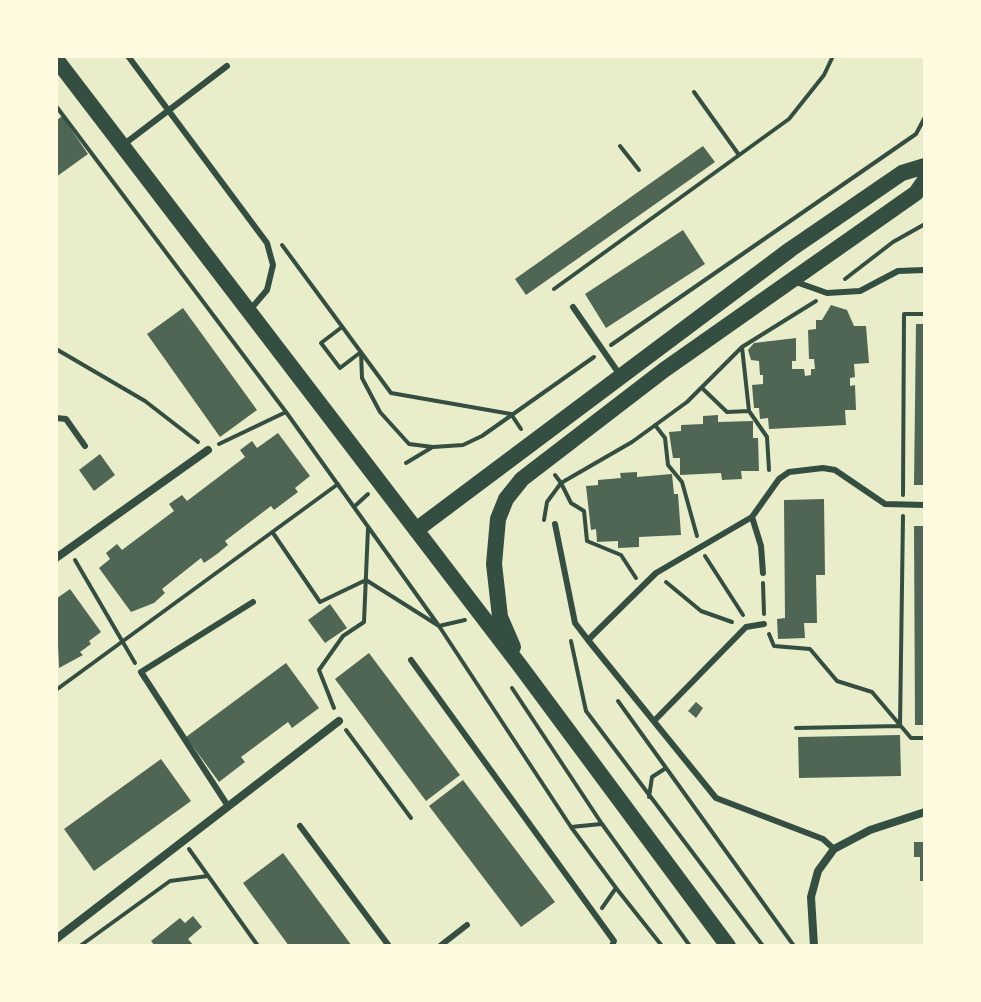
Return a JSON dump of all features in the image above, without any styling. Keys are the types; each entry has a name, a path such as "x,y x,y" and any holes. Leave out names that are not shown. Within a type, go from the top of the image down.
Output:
{"main road":[{"path":"56,59 521,667 728,946"},
{"path":"416,530 804,240 902,173 925,166"},
{"path":"521,667 500,617 495,586 498,519 506,499 544,459 789,280 916,193 925,180"}],"street":[{"path":"56,558 208,450"},
{"path":"56,938 339,721"},
{"path":"814,946 811,897 818,871 834,849 870,830 925,812"}],"lane":[{"path":"128,56 267,243 273,265 267,290 249,311"},
{"path":"123,145 227,66"},
{"path":"789,280 827,293 860,291 898,271 925,270"},
{"path":"573,307 620,375"},
{"path":"56,418 66,419 85,446"},
{"path":"588,640 656,573 752,517 779,479 789,472 823,468 835,470 885,504 925,505"},
{"path":"752,517 761,546 763,573"},
{"path":"555,524 575,623 656,719 716,798 823,839 834,849"},
{"path":"228,806 141,672 253,602"},
{"path":"656,719 746,627 764,624"},
{"path":"411,660 614,941 612,946"},
{"path":"300,826 389,946"},
{"path":"440,946 467,925"}],"path":[{"path":"554,289 789,119 824,75 833,56"},
{"path":"694,92 739,155"},
{"path":"56,106 369,525 571,827 662,946"},
{"path":"361,352 362,378 380,412 409,444 433,447 463,445 916,134 925,117"},
{"path":"620,146 639,170"},
{"path":"546,531 543,518 547,502 561,483 655,425 702,388 742,347 827,293 893,242 925,224"},
{"path":"278,240 391,393 511,414 525,434"},
{"path":"900,726 904,314 925,314"},
{"path":"342,327 321,343 340,368 361,352"},
{"path":"742,347 749,411 767,437 771,493"},
{"path":"56,349 145,401 208,450 286,412"},
{"path":"702,388 727,412 749,411"},
{"path":"655,425 665,438 668,465 682,482 699,546 742,610 746,627"},
{"path":"406,463 433,447"},
{"path":"551,469 571,503 584,511 587,541 621,555 642,588"},
{"path":"56,690 339,484"},
{"path":"355,506 370,492 379,504"},
{"path":"369,525 364,622 343,636 319,670 339,721 411,818"},
{"path":"273,532 320,602 366,580"},
{"path":"69,549 141,672"},
{"path":"656,573 701,611 746,627"},
{"path":"763,573 764,624 774,646 810,649 837,681 872,692 911,738 925,738"},
{"path":"366,580 439,626 467,620 458,608"},
{"path":"581,647 569,630 586,711 763,946"},
{"path":"509,684 602,824 690,946"},
{"path":"615,695 794,946"},
{"path":"796,728 900,726"},
{"path":"649,797 652,777 666,769"},
{"path":"571,827 602,824"},
{"path":"183,841 258,946"},
{"path":"80,946 170,881 208,876"},
{"path":"596,917 616,888"}],"building":[{"path":"62,116 88,154 56,177 56,121"},
{"path":"703,146 715,162 526,295 515,279"},
{"path":"683,230 705,264 606,328 585,294"},
{"path":"831,305 847,310 854,326 866,326 869,363 854,364 855,377 850,378 850,386 855,385 856,410 845,410 846,425 769,429 768,418 760,419 759,408 754,408 752,385 763,384 763,375 760,375 759,361 751,360 748,350 754,343 796,338 796,361 792,361 792,369 804,369 805,376 811,375 811,369 815,369 814,359 809,359 808,330 816,329 816,320 822,320"},
{"path":"183,308 257,410 220,437 147,334"},
{"path":"916,324 925,324 925,485 914,485"},
{"path":"718,415 718,422 753,421 753,438 758,438 759,471 741,471 742,479 722,480 721,473 680,475 680,458 673,458 669,432 681,431 681,425 703,424 703,416"},
{"path":"278,433 310,476 295,488 298,492 274,510 271,506 225,541 228,545 204,563 201,558 162,589 165,593 154,603 131,612 99,568 110,559 106,553 117,544 122,550 174,511 169,504 182,495 187,501 245,457 240,450 252,441 257,448"},
{"path":"100,454 115,475 94,491 79,470"},
{"path":"637,472 637,477 672,474 674,494 678,494 681,535 639,537 639,547 618,548 618,541 597,542 596,529 591,530 586,486 598,485 598,480 621,478 620,473"},
{"path":"824,499 825,575 816,575 817,623 804,623 805,638 778,639 777,619 785,618 784,500"},
{"path":"914,526 925,526 925,725 915,725"},
{"path":"70,589 101,632 80,652 83,655 59,668 56,599"},
{"path":"330,604 347,628 325,643 308,620"},
{"path":"369,653 460,775 426,801 335,679"},
{"path":"286,663 319,708 292,728 288,722 241,757 245,762 219,782 186,737"},
{"path":"696,702 703,708 696,718 688,711"},
{"path":"900,735 901,776 799,778 798,737"},
{"path":"161,759 191,801 94,871 64,829"},
{"path":"463,780 555,902 521,927 429,806"},
{"path":"914,842 925,842 925,881 920,881 920,857 914,857"},
{"path":"283,853 352,946 289,946 243,883"},
{"path":"193,916 202,927 188,939 194,946 155,946 151,941 180,918 185,923"}]}
